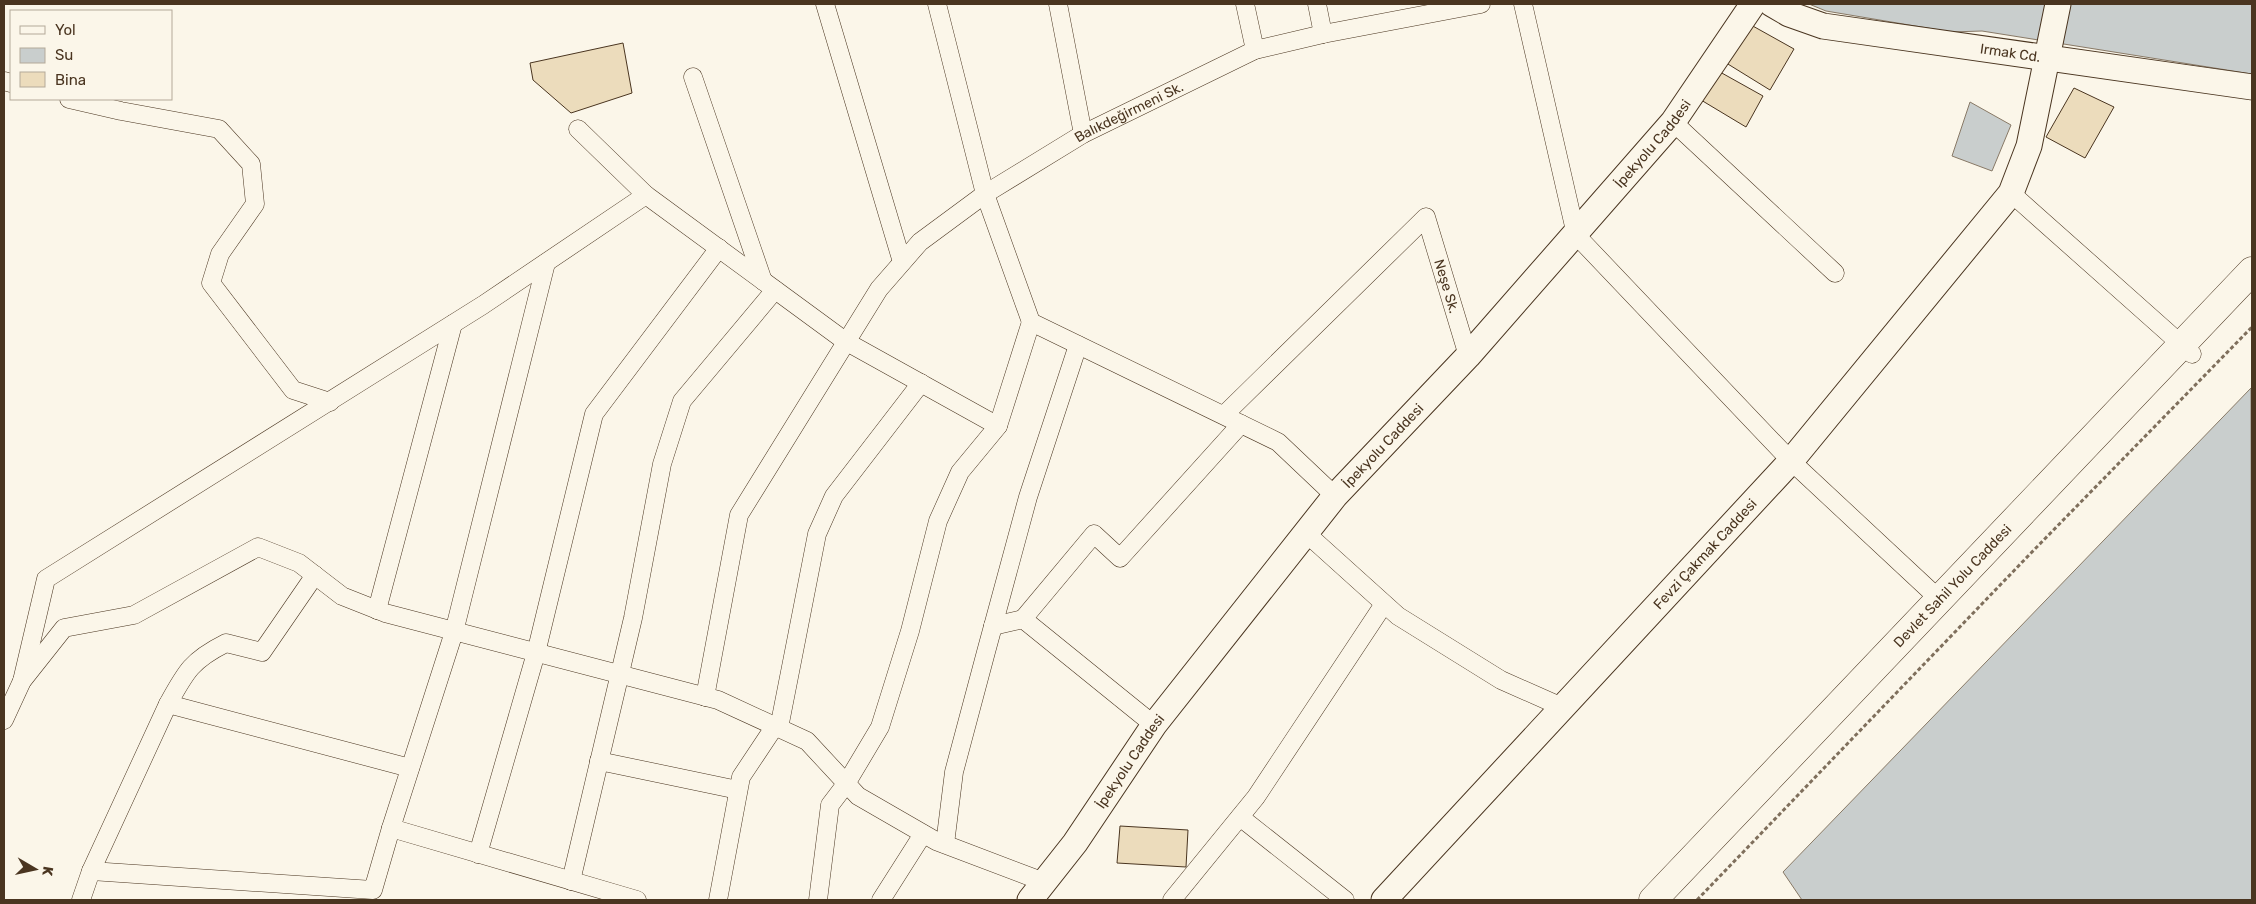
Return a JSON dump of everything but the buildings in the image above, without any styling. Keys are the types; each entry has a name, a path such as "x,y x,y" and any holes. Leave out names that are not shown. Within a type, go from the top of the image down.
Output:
{"main road":[{"name":"Devlet Sahil Yolu Caddesi","path":"1673,900 2186,349 2252,271"},
{"name":"Devlet Sahil Yolu Caddesi","path":"1653,900 1939,599 2186,349 2252,290"}],"street":[{"path":"825,4 902,262"},
{"path":"818,900 830,805 846,784 880,727 910,631 938,521 960,472 998,426 1031,322 985,194 937,4"},
{"path":"1058,4 1083,134"},
{"path":"1245,4 1255,50"},
{"path":"1318,4 1322,34"},
{"name":"Balıkdeğirmeni Sk.","path":"705,697 739,514 879,288 920,242 985,194 1083,134 1255,50 1322,34 1481,4"},
{"path":"1523,4 1576,235 1791,461 1939,599"},
{"name":"İpekyolu Caddesi","path":"1037,891 1075,843 1154,725 1335,496 1468,356 1576,235 1672,122 1753,4"},
{"name":"Irmak Cd.","path":"1772,4 1789,14 1823,26 2050,51 2252,87"},
{"name":"Fevzi Çakmak Caddesi","path":"1384,900 1791,461 2011,193 2029,146 2050,51 2058,4"},
{"path":"693,77 769,285"},
{"path":"73,100 121,112 219,129 251,164 256,204 220,254 211,283 293,390 330,402"},
{"path":"1672,122 1835,273"},
{"path":"578,129 646,195 845,341 998,426"},
{"path":"2011,193 2186,349"},
{"path":"4,720 22,681 46,579 452,324 646,195"},
{"name":"Neşe Sk.","path":"1224,416 1426,216 1468,356"},
{"path":"478,854 536,653 594,414 719,248"},
{"path":"91,871 373,890 390,828 454,632 546,262"},
{"path":"571,881 618,675 633,618 662,464 682,401 769,285"},
{"path":"1031,322 1278,442 1335,496"},
{"path":"378,610 452,324"},
{"path":"945,844 954,772 992,626 1028,497 1078,345"},
{"path":"718,900 741,777 777,727 817,534 834,496 921,383"},
{"path":"992,626 1023,619 1094,534 1120,558 1242,424"},
{"path":"1306,534 1398,616 1501,680 1562,707"},
{"path":"22,681 64,628 134,615 258,547 299,563 342,596 378,610 454,632 718,700 807,741 858,796 923,834 1037,891"},
{"path":"81,900 91,871 168,704 184,675 203,655 226,643 262,652 315,575"},
{"path":"1172,900 1256,797 1384,604"},
{"path":"1023,619 1154,725"},
{"path":"168,704 410,768"},
{"path":"599,761 738,790"},
{"path":"1240,817 1345,900"},
{"path":"390,828 637,900"},
{"path":"881,900 923,834"}],"path":[{"path":"1698,900 2030,554 2252,327"}],"water":[{"path":"1809,4 2252,4 2252,74 1982,31 1951,32 1826,11"},
{"path":"1970,102 2011,125 1992,171 1952,156"},
{"path":"2251,388 2252,900 1802,900 1783,872"}]}
